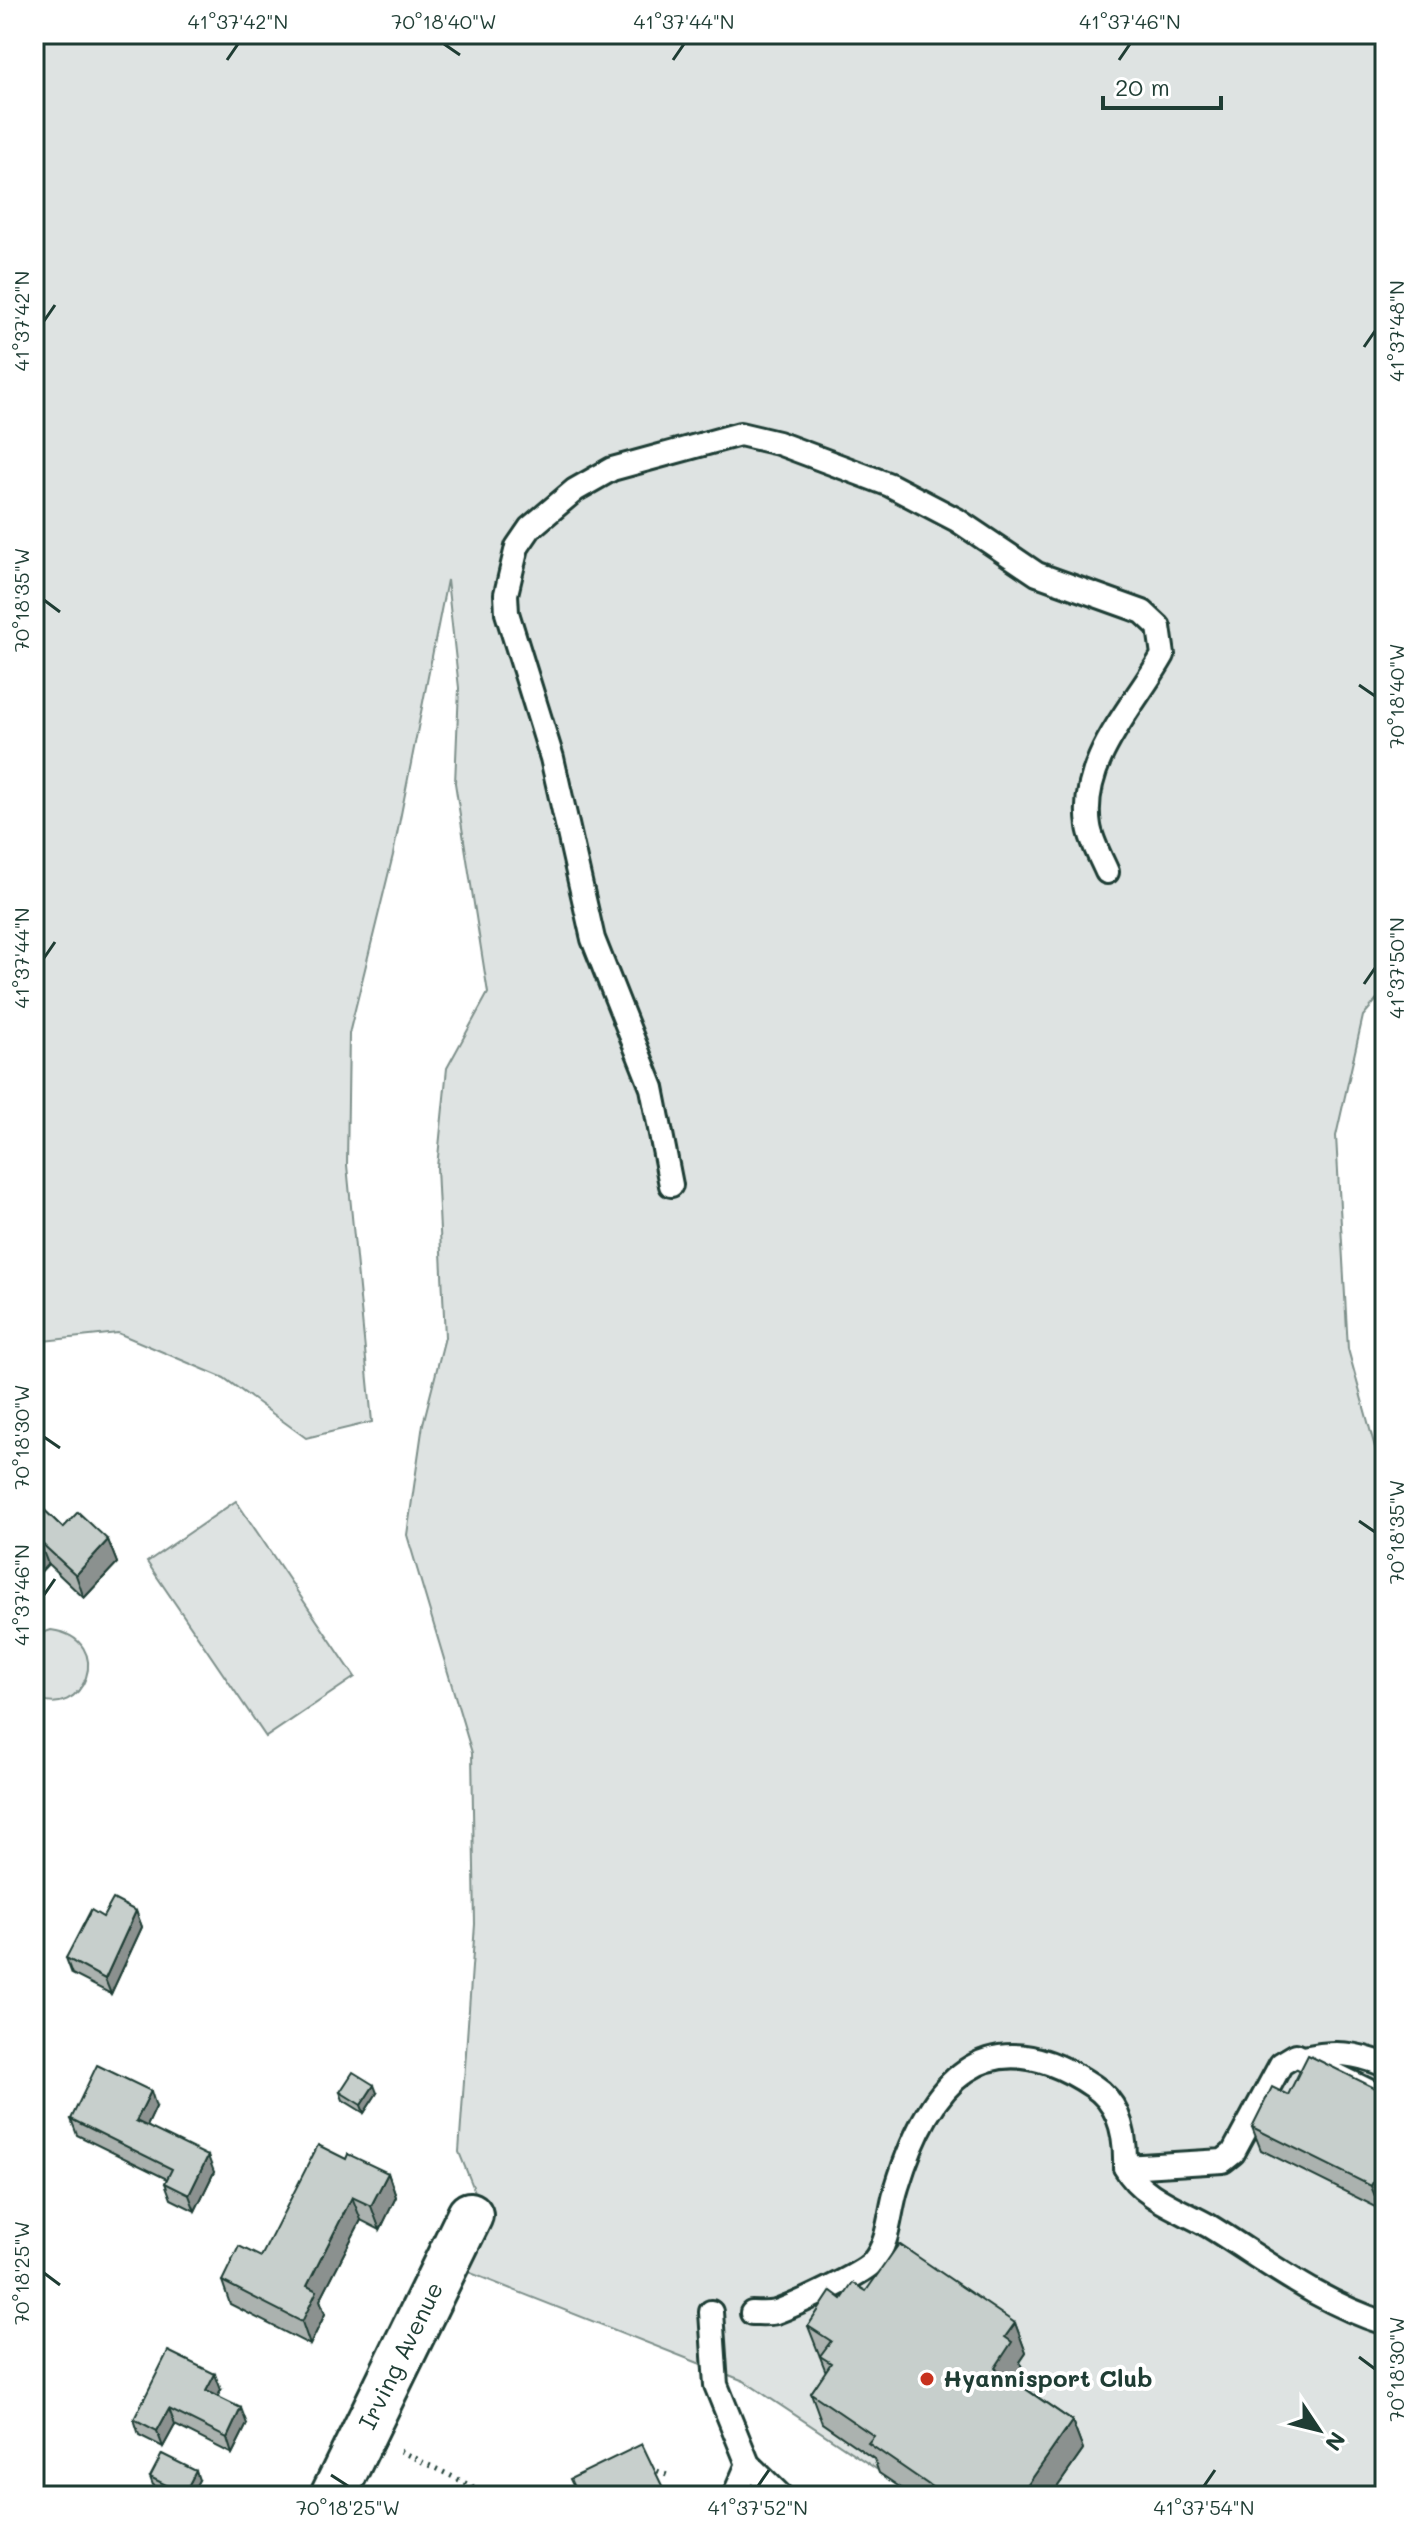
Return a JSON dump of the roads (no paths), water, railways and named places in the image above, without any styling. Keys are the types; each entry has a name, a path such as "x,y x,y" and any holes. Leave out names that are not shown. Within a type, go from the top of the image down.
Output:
{"street":[{"name":"Irving Avenue","path":"333,2496 470,2215"}],"lane":[{"path":"671,1185 652,1088 593,939 552,758 507,613 506,594 517,547 530,528 575,490 612,469 740,434 778,443 890,485 957,520 1037,574 1143,612 1159,627 1163,655 1107,741 1091,784 1089,826 1107,872"},
{"path":"1304,2058 1344,2053 1385,2065"},
{"path":"1125,2167 1223,2161 1233,2153 1281,2064 1296,2055 1385,2099"},
{"path":"752,2313 774,2313 852,2278 872,2263 884,2243 896,2187 923,2119 945,2084 975,2063 1003,2057 1038,2061 1096,2088 1111,2104 1122,2124 1125,2167 1130,2177 1150,2193 1212,2228 1247,2254 1348,2310 1385,2323"},
{"path":"711,2312 716,2385 748,2464 781,2496"},
{"path":"734,2496 748,2464"}],"place":[{"name":"Hyannisport Club","path":"927,2379"}]}
